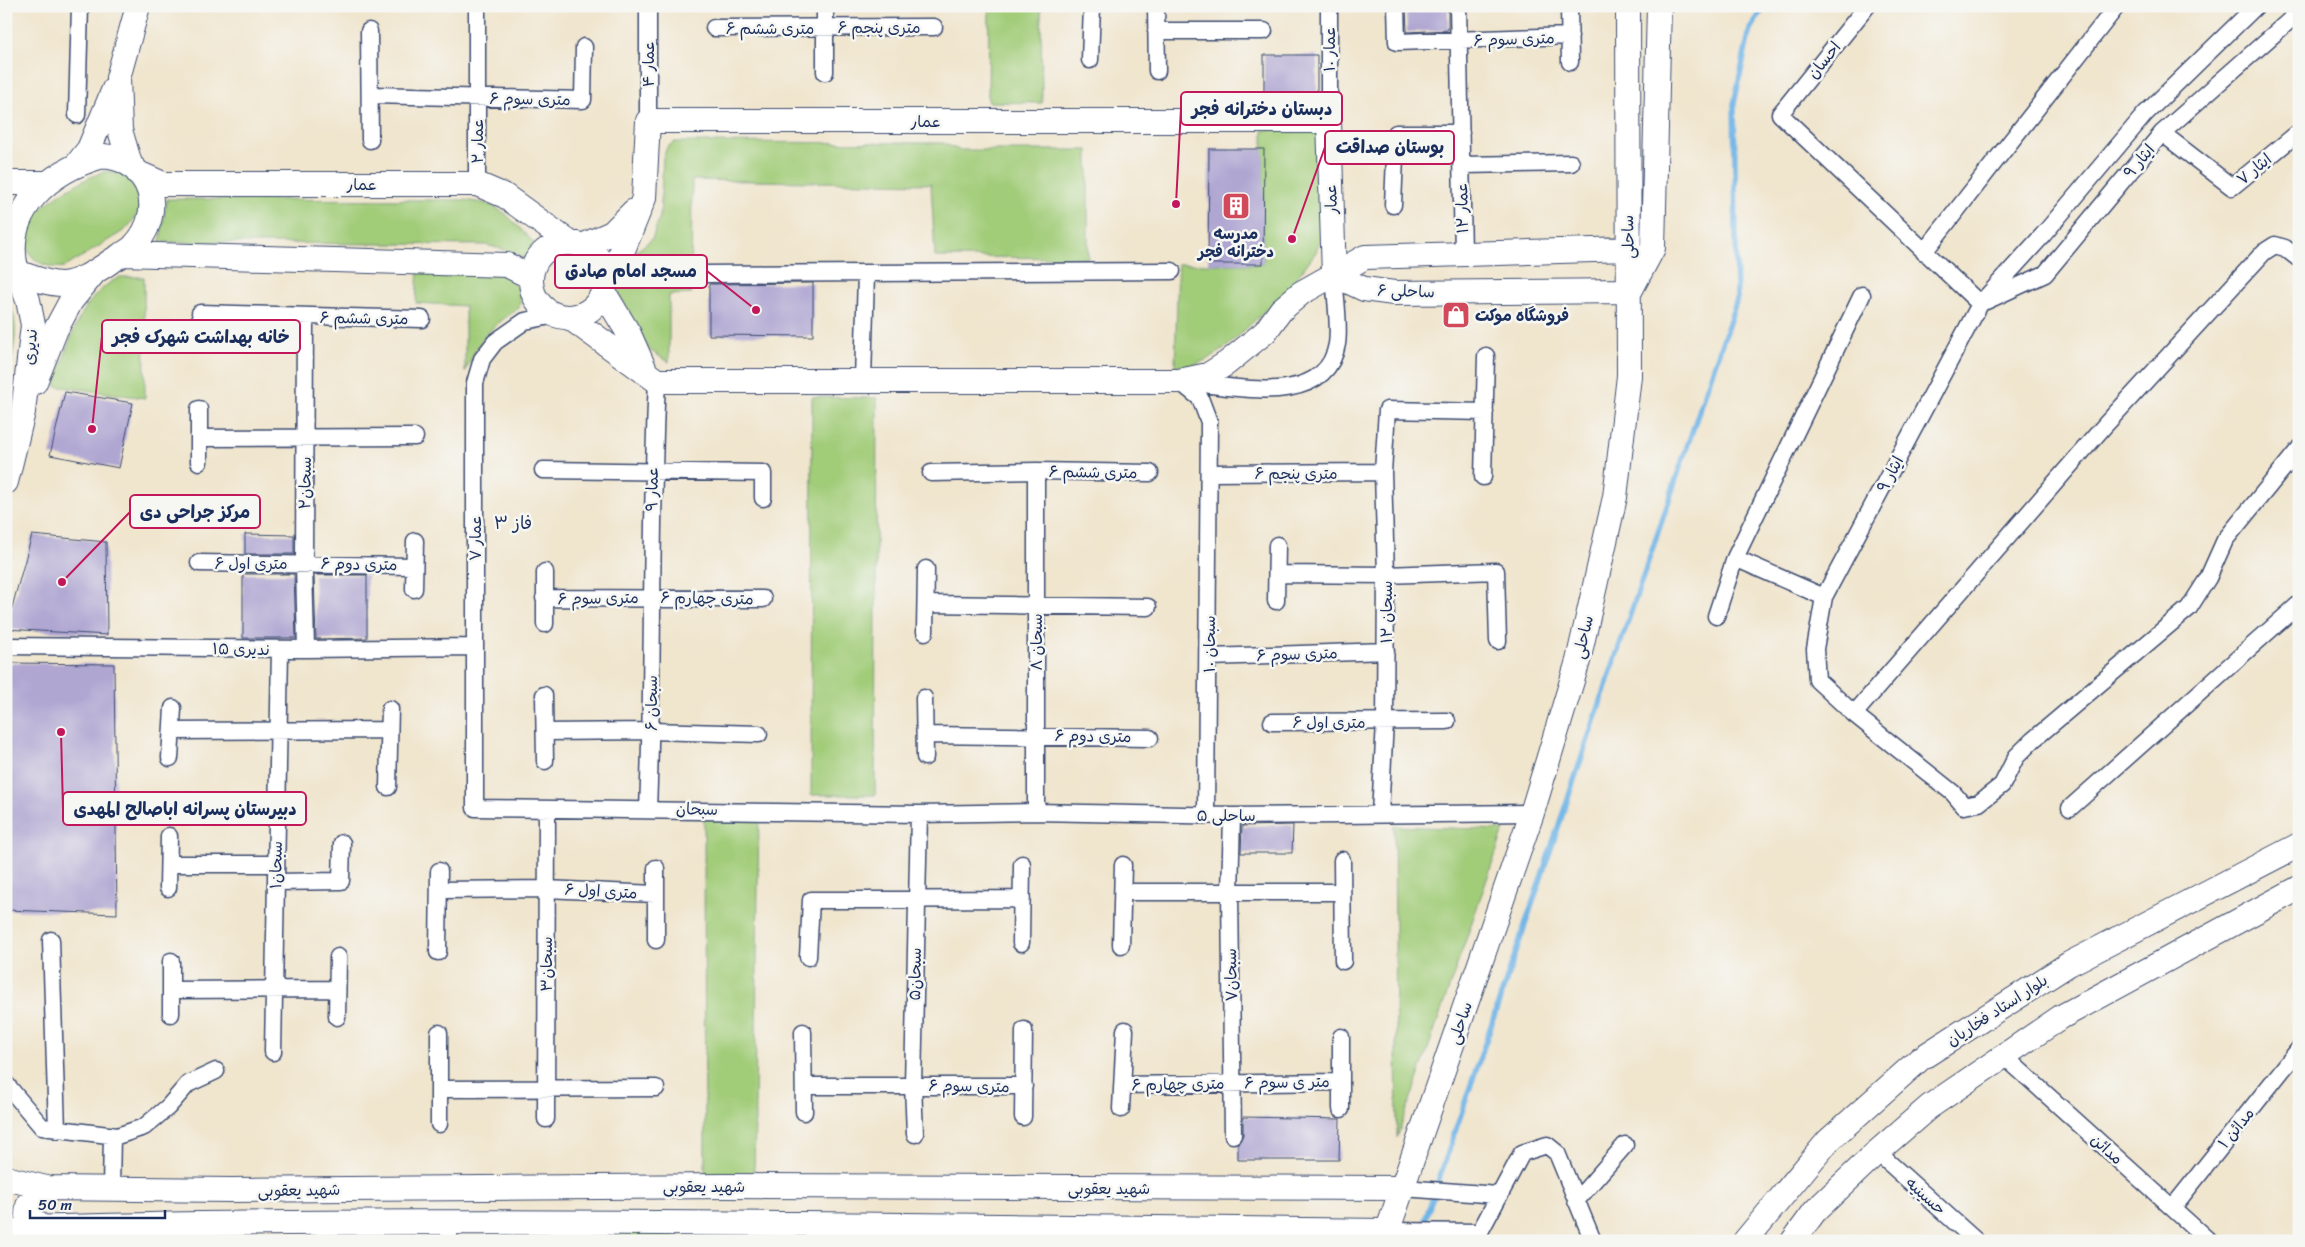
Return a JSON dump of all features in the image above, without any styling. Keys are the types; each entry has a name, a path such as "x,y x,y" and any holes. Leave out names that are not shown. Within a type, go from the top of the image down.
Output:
{"street":[{"path":"77,115 80,6"},
{"path":"78,163 93,140 118,78 138,6"},
{"name":"عمار ۲","path":"477,6 477,184"},
{"name":"عمار ۴","path":"648,6 648,121"},
{"path":"825,6 825,72"},
{"path":"1090,60 1092,6"},
{"path":"1156,6 1157,71"},
{"name":"عمار ۱۰","path":"1329,6 1329,121"},
{"path":"1396,6 1397,42 1458,41"},
{"name":"عمار ۱۲","path":"1458,6 1462,253"},
{"path":"1569,6 1570,62"},
{"name":"ساحلی","path":"1386,1236 1532,813 1578,661 1615,497 1629,376 1630,291 1627,248 1628,6"},
{"path":"1630,291 1653,248 1659,6"},
{"name":"احسان","path":"1867,6 1780,114 1924,252"},
{"path":"1980,304 1924,252 2117,6"},
{"name":"ایثار ۹","path":"2256,6 2145,114 2043,235 1980,304 1824,597 1815,649 1817,680 1854,714 1953,793 1964,806 1980,803 2002,785 2016,757 2033,740 2189,608 2208,578 2225,540 2299,449"},
{"name":"ایثار ۹","path":"1980,304 2045,274 2162,133 2299,12"},
{"name":"۶ متری پنجم","path":"825,28 934,27"},
{"name":"۶ متری ششم","path":"714,28 825,28"},
{"path":"1156,30 1264,31"},
{"path":"369,32 370,140"},
{"name":"۶ متری سوم","path":"1458,41 1570,36"},
{"name":"۶ متری سوم","path":"477,97 583,100 584,47"},
{"path":"118,78 120,130 134,168"},
{"path":"371,94 477,97"},
{"path":"562,316 586,312 599,300 603,286 623,250 644,198 648,121"},
{"name":"عمار","path":"648,121 1329,121 1334,275"},
{"name":"ایثار ۷","path":"2162,133 2232,187 2299,132"},
{"path":"1393,206 1396,133 1461,133"},
{"path":"103,156 118,158 134,168 148,185 152,196 151,213 147,227 139,240 122,254 76,282 61,284 11,262 8,246 16,212 24,200 46,183 78,163 103,156"},
{"path":"1462,165 1571,162"},
{"name":"عمار","path":"134,168 163,184 477,184 505,196 576,245"},
{"path":"6,183 46,183"},
{"path":"576,245 612,233 628,219 644,198"},
{"path":"652,376 603,286 603,270 599,260 592,252 576,245 559,244 548,248 534,266 531,277 532,289 537,300 545,309 562,316 652,376 863,380 1179,381 1279,391 1319,377 1334,355 1337,343 1334,275 1301,293 1281,310 1265,332 1228,363 1208,375 1179,381"},
{"path":"1854,714 2106,424 2264,252 2275,245 2285,248 2299,259"},
{"name":"ساحلی ۶","path":"1334,275 1365,257 1627,248"},
{"path":"122,254 507,265 531,277"},
{"name":"ندیری","path":"6,482 23,412 33,325 28,300 11,262"},
{"path":"23,412 56,329 71,301 96,271"},
{"path":"707,274 1172,271"},
{"path":"863,380 866,274"},
{"name":"ساحلی ۶","path":"1334,275 1364,289 1394,293 1630,291"},
{"path":"1716,616 1735,558 1862,295"},
{"path":"200,313 305,316"},
{"name":"۶ متری ششم","path":"305,316 422,319"},
{"name":"سبحان۲","path":"305,316 304,563 306,649"},
{"name":"عمار ۷","path":"475,808 476,382 482,359 495,342 525,321 562,316"},
{"path":"1484,477 1486,356"},
{"name":"عمار ۹","path":"651,597 652,376"},
{"name":"سبحان ۱۰","path":"1179,381 1200,398 1209,422 1209,657 1206,815"},
{"path":"198,409 199,462"},
{"name":"سبحان ۱۲","path":"1380,814 1385,722 1386,575 1383,472 1387,410 1485,412"},
{"path":"199,438 414,437"},
{"path":"543,470 763,473 763,498"},
{"path":"931,473 1036,471"},
{"name":"۶ متری ششم","path":"1036,471 1150,473"},
{"name":"سبحان ۸","path":"1036,471 1036,812"},
{"name":"۶ متری پنجم","path":"1210,473 1383,472"},
{"path":"414,589 416,541"},
{"path":"1276,601 1278,574 1277,544"},
{"path":"1735,558 1824,597"},
{"name":"۶ متری اول","path":"198,564 304,563"},
{"name":"۶ متری دوم","path":"304,563 414,566"},
{"path":"925,632 926,569"},
{"path":"1278,574 1386,575 1496,571 1498,641"},
{"path":"545,572 545,624"},
{"name":"۶ متری سوم","path":"544,598 651,597"},
{"name":"۶ متری چهارم","path":"651,597 763,599"},
{"name":"سبحان ۶","path":"648,809 651,731 651,597"},
{"path":"926,604 1148,607"},
{"path":"2070,808 2299,604"},
{"name":"ندیری ۱۵","path":"6,646 280,649 476,647"},
{"name":"سبحان۱","path":"273,1052 280,649"},
{"name":"۶ متری سوم","path":"1209,657 1386,651"},
{"path":"544,695 545,762"},
{"path":"924,698 925,757"},
{"path":"170,758 172,708"},
{"path":"388,787 390,709"},
{"path":"1385,722 1447,721"},
{"name":"۶ متری اول","path":"1272,722 1385,722"},
{"path":"172,731 388,730"},
{"path":"544,732 651,731 759,734"},
{"path":"925,735 1036,735"},
{"name":"۶ متری دوم","path":"1036,735 1150,738"},
{"name":"سبحان","path":"475,808 919,814"},
{"name":"سبحان۳","path":"546,1119 547,809"},
{"name":"ساحلی ۵","path":"919,814 1036,812 1232,816 1532,813"},
{"name":"سبحان۵","path":"916,1134 913,1085 919,814"},
{"name":"سبحان۷","path":"1232,816 1230,893 1233,1135"},
{"path":"168,888 169,836"},
{"path":"276,882 340,882 342,843"},
{"name":"بلوار استاد فخاریان","path":"1745,1241 1828,1141 1920,1059 2069,964 2299,845"},
{"path":"1342,860 1343,961"},
{"path":"169,864 276,864"},
{"path":"1021,943 1022,864"},
{"path":"1121,945 1123,865"},
{"path":"656,868 656,940"},
{"path":"438,952 439,870"},
{"path":"440,890 546,888"},
{"name":"۶ متری اول","path":"546,888 655,894"},
{"path":"1793,1241 1815,1211 1877,1152 1929,1107 2005,1057 2061,1017 2299,888"},
{"path":"1123,892 1341,892"},
{"path":"808,957 811,900 916,898 1022,899"},
{"path":"51,940 57,1130"},
{"path":"338,957 336,989 338,1017"},
{"path":"170,1014 172,990 171,961"},
{"path":"172,990 336,989"},
{"path":"1023,1116 1024,1030"},
{"path":"1122,1109 1125,1030"},
{"path":"803,1032 804,1112"},
{"path":"438,1124 439,1033"},
{"path":"1341,1037 1341,1109"},
{"name":"مدائن ۱","path":"2172,1207 2299,1049"},
{"name":"مدائن","path":"2005,1057 2209,1241"},
{"path":"6,1084 42,1128 112,1135 144,1127 188,1084 216,1071"},
{"name":"۶ متر ی سوم","path":"1232,1083 1341,1082"},
{"name":"۶ متری چهارم","path":"1123,1085 1232,1083"},
{"path":"804,1086 913,1085"},
{"name":"۶ متری سوم","path":"913,1085 1024,1086"},
{"path":"439,1089 656,1088"},
{"path":"111,1189 112,1135"},
{"path":"1386,1236 1429,1232 1477,1237 1522,1153 1547,1145 1556,1153 1593,1241"},
{"path":"1576,1201 1625,1145"},
{"name":"حسینیه","path":"1877,1152 1976,1241"},
{"name":"شهید یعقوبی","path":"6,1178 46,1188 230,1190 726,1186 1403,1188"},
{"path":"43,1228 27,1215 27,1205 30,1198 46,1188"},
{"path":"1403,1188 1498,1195"},
{"name":"شهید یعقوبی","path":"6,1234 27,1228 43,1228 181,1232 780,1232 1386,1236"}],"green space":[{"path":"989,6 1041,6 1042,103 988,102"},
{"path":"1322,129 1324,226 1316,252 1289,288 1229,345 1210,358 1192,366 1175,366 1178,264 1263,264 1263,130"},
{"path":"675,142 943,143 959,150 1088,150 1088,258 935,257 931,184 692,180 691,294 669,295 669,362 649,350 617,290 619,277 629,257 652,239 660,216 663,158 667,147"},
{"path":"108,171 125,176 137,190 140,208 137,216 125,230 65,267 49,266 36,260 27,249 26,230 28,222 42,207 65,191 89,178"},
{"path":"167,199 465,200 489,204 506,214 537,246 536,255 530,261 509,251 486,245 160,242"},
{"path":"418,268 498,273 511,280 522,291 519,308 499,322 486,335 465,372 465,306 416,303"},
{"path":"120,277 144,277 145,398 55,386 70,339 84,310 106,286"},
{"path":"6,295 14,317 15,338 6,381"},
{"path":"812,397 877,398 875,795 811,795"},
{"path":"704,810 759,810 754,1186 705,1186"},
{"path":"1394,826 1504,830 1397,1138"},
{"path":"604,1223 674,1223 674,1241 604,1241"}],"building":[{"path":"1406,6 1448,6 1448,30 1407,32"},
{"path":"1264,55 1317,55 1317,104 1264,104"},
{"name":"مدرسه دخترانه فجر","path":"1209,149 1264,149 1263,264 1208,264"},
{"path":"813,283 813,336 709,335 709,284"},
{"path":"65,392 133,403 119,468 50,455"},
{"path":"245,534 294,535 294,554 245,554"},
{"path":"32,535 106,542 107,635 6,629"},
{"path":"243,574 294,574 296,638 243,638"},
{"path":"314,575 367,575 367,638 316,639"},
{"path":"6,663 114,664 117,914 6,910"},
{"path":"1293,825 1292,853 1241,853 1242,826"},
{"path":"1243,1117 1340,1119 1339,1160 1238,1160 1238,1144 1243,1135"}],"waterway":[{"path":"1418,1241 1737,299 1734,104 1750,29 1765,6"}],"place":[{"name":"دبستان دخترانه فجر","path":"1176,204"},
{"name":"مدرسه دخترانه فجر","path":"1236,206"},
{"name":"بوستان صداقت","path":"1292,239"},
{"name":"مسجد امام صادق","path":"756,310"},
{"name":"فروشگاه موکت","path":"1456,315"},
{"name":"خانه بهداشت شهرک فجر","path":"92,429"},
{"name":"مرکز جراحی دی","path":"62,582"},
{"name":"دبیرستان پسرانه اباصالح المهدی","path":"61,732"}],"district":[{"name":"فاز ۳","path":"513,523"}]}
